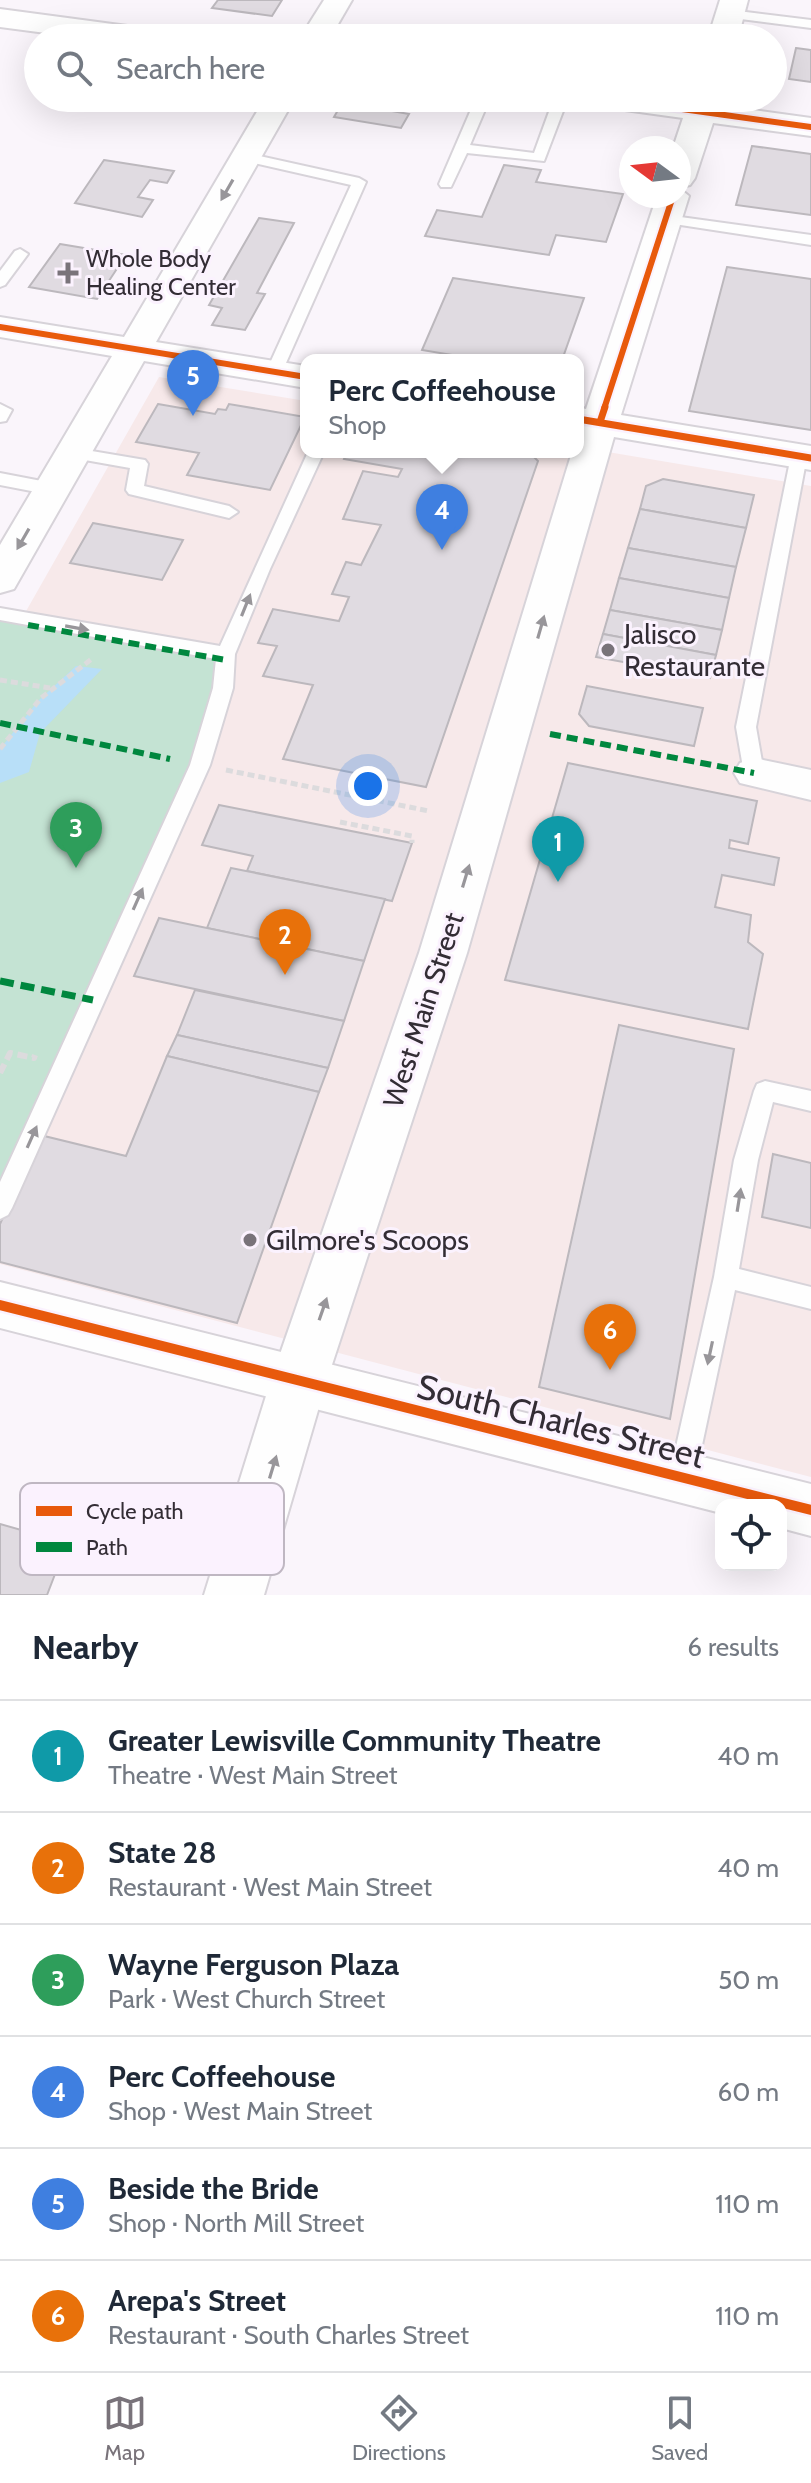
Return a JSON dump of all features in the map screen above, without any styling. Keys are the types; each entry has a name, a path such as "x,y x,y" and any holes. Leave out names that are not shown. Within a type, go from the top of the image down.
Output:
{"main road":[{"path":"323,24 338,0"},
{"path":"0,18 45,24"},
{"path":"0,579 272,112"},
{"path":"691,141 700,112"},
{"path":"741,112 811,127"},
{"name":"West Main Street","path":"589,420 670,208"},
{"path":"0,327 290,375"},
{"path":"589,420 805,457"},
{"name":"West Main Street","path":"268,1483 298,1383 448,938 579,458"},
{"name":"West Main Street","path":"234,1595 240,1575"}],"street":[{"path":"754,773 811,785"},
{"name":"South Charles Street","path":"0,1305 298,1383 811,1510"}],"lane":[{"path":"729,17 811,24"},
{"path":"446,184 477,112"},
{"path":"461,148 539,158 556,112"},
{"path":"246,157 359,182 290,375"},
{"path":"674,208 811,240"},
{"path":"0,282 20,254"},
{"path":"0,409 4,410 0,417"},
{"path":"74,453 139,464 135,490 229,512"},
{"path":"754,773 746,727 805,457"},
{"path":"0,1208 200,765 223,688 226,654 261,569 313,458"},
{"path":"0,479 52,489"},
{"path":"0,614 226,654"},
{"path":"682,1478 726,1277 746,1160 765,1091 811,1101"},
{"path":"726,1277 811,1298"}],"path":[{"path":"0,749 51,688 101,648"},
{"path":"0,680 51,688"},
{"path":"218,768 429,811"},
{"path":"340,822 412,836 412,843"}],"shaded area":[{"path":"159,377 300,400 300,458 584,458 584,448 811,486 811,1477 0,1264 0,657"}],"green space":[{"path":"0,614 226,654 223,688 0,1208"}],"water":[{"path":"76,666 102,669 40,733 29,772 0,783 0,749 38,701"}],"building":[{"path":"218,0 282,0 272,16 212,8"},
{"path":"796,48 811,50 811,82 789,79"},
{"path":"337,112 409,114 401,128 334,117"},
{"path":"752,146 811,154 811,215 736,205"},
{"path":"104,160 174,171 167,183 150,180 138,197 153,200 142,217 75,203"},
{"path":"504,165 541,170 536,182 619,193 619,205 606,242 556,235 549,255 425,236 437,210 482,217"},
{"path":"259,218 294,223 257,293 265,294 245,330 212,325 222,308 209,305"},
{"path":"60,244 126,255 97,299 29,287"},
{"path":"727,267 811,279 811,430 689,411"},
{"path":"453,278 584,298 564,354 446,354 422,350"},
{"path":"158,404 215,414 218,409 226,410 229,404 300,416 300,427 270,490 187,475 199,453 136,442"},
{"path":"535,458 538,461 426,787 283,759 313,685 263,676 277,646 258,643 273,609 339,621 349,597 332,594 346,562 361,565 381,525 343,519 363,471 398,477 402,469 344,459"},
{"path":"663,479 754,495 746,528 640,509 646,486"},
{"path":"640,509 746,528 736,567 628,548"},
{"path":"93,523 183,540 162,580 70,563"},
{"path":"628,548 736,567 729,598 619,578"},
{"path":"619,578 729,598 722,630 610,610"},
{"path":"610,610 722,630 716,655 603,634"},
{"path":"603,634 716,655 710,678 596,657"},
{"path":"587,686 703,708 694,746 589,726 579,714"},
{"path":"568,763 757,801 748,844 730,840 729,848 779,858 774,885 722,875 715,907 751,915 748,942 763,954 748,1029 505,980"},
{"path":"219,805 412,843 392,901 247,871 253,856 202,845"},
{"path":"231,868 385,899 364,961 207,928"},
{"path":"159,918 364,961 344,1021 134,976"},
{"path":"195,990 344,1021 328,1068 177,1035"},
{"path":"619,1025 734,1049 670,1419 539,1387"},
{"path":"177,1035 328,1068 319,1092 167,1056"},
{"path":"167,1056 319,1092 237,1323 0,1262 0,1224 40,1135 126,1156"},
{"path":"773,1154 811,1163 811,1228 762,1217"},
{"path":"0,1524 20,1530 20,1575 55,1575 47,1595 0,1595"}],"marked path":[{"path":"28,625 226,660"},
{"path":"0,723 170,759"},
{"path":"550,734 754,773"},
{"path":"0,981 93,1000"}],"cycle path":[{"path":"703,112 811,127"},
{"path":"600,422 669,208"},
{"path":"0,327 300,376"},
{"path":"584,420 811,458"},
{"path":"0,1305 811,1510"}],"place":[{"name":"Whole Body Healing Center","path":"68,273"},
{"name":"Beside the Bride","path":"193,416"},
{"name":"Perc Coffeehouse","path":"442,550"},
{"name":"Jalisco Restaurante","path":"608,650"},
{"name":"Wayne Ferguson Plaza","path":"76,868"},
{"name":"Greater Lewisville Community Theatre","path":"558,882"},
{"name":"State 28","path":"285,975"},
{"name":"Gilmore's Scoops","path":"250,1240"},
{"name":"Arepa's Street","path":"610,1370"}]}
